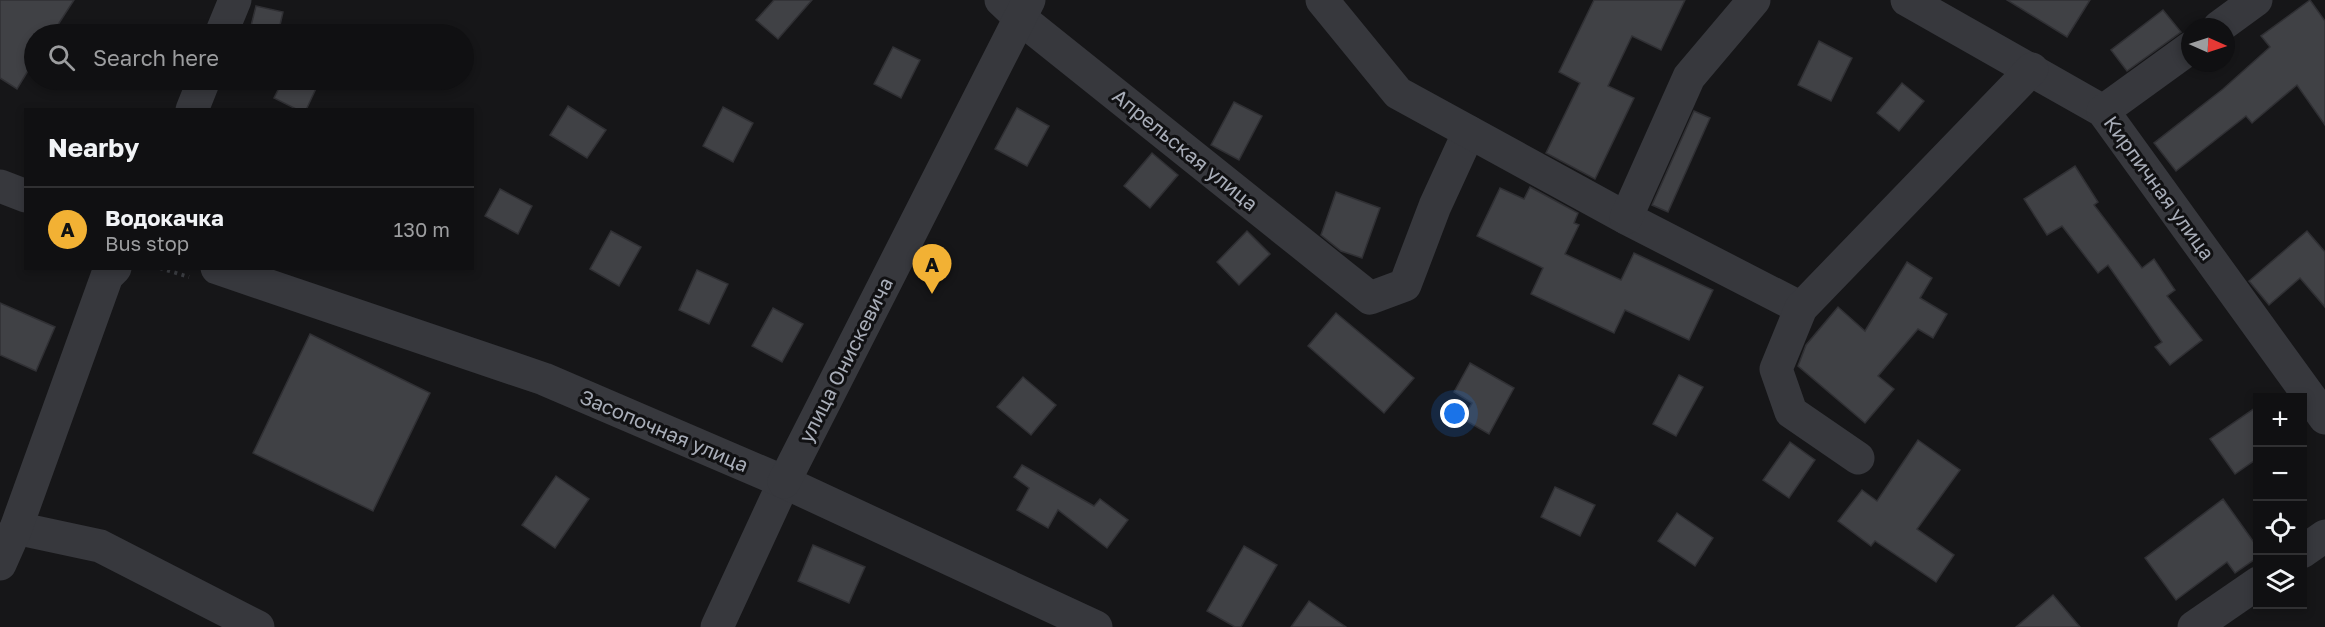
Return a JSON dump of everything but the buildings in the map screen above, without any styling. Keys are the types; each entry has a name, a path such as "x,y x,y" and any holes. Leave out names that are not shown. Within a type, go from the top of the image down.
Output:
{"street":[{"path":"225,24 235,0"},
{"path":"1322,0 1398,93 1626,218 1801,308"},
{"path":"1626,218 1689,77 1754,0"},
{"name":"Кирпичная улица","path":"1907,0 2103,111 2325,418"},
{"path":"2231,18 2256,0"},
{"name":"Апрельская улица","path":"1017,6 1370,298 1406,285 1435,206 1469,132"},
{"name":"улица Онискевича","path":"717,627 784,482 1017,6"},
{"path":"2103,111 2181,55"},
{"path":"1858,458 1791,412 1776,369 1801,308 2032,69"},
{"path":"193,108 200,90"},
{"path":"0,186 24,195"},
{"path":"0,564 16,528 107,276 113,270"},
{"name":"Засопочная улица","path":"223,270 544,379 784,482 1096,627"},
{"path":"16,528 100,546 258,627"},
{"path":"2307,549 2325,536"},
{"path":"2194,627 2253,586"}],"place":[{"name":"Водокачка","path":"932,294"}]}
